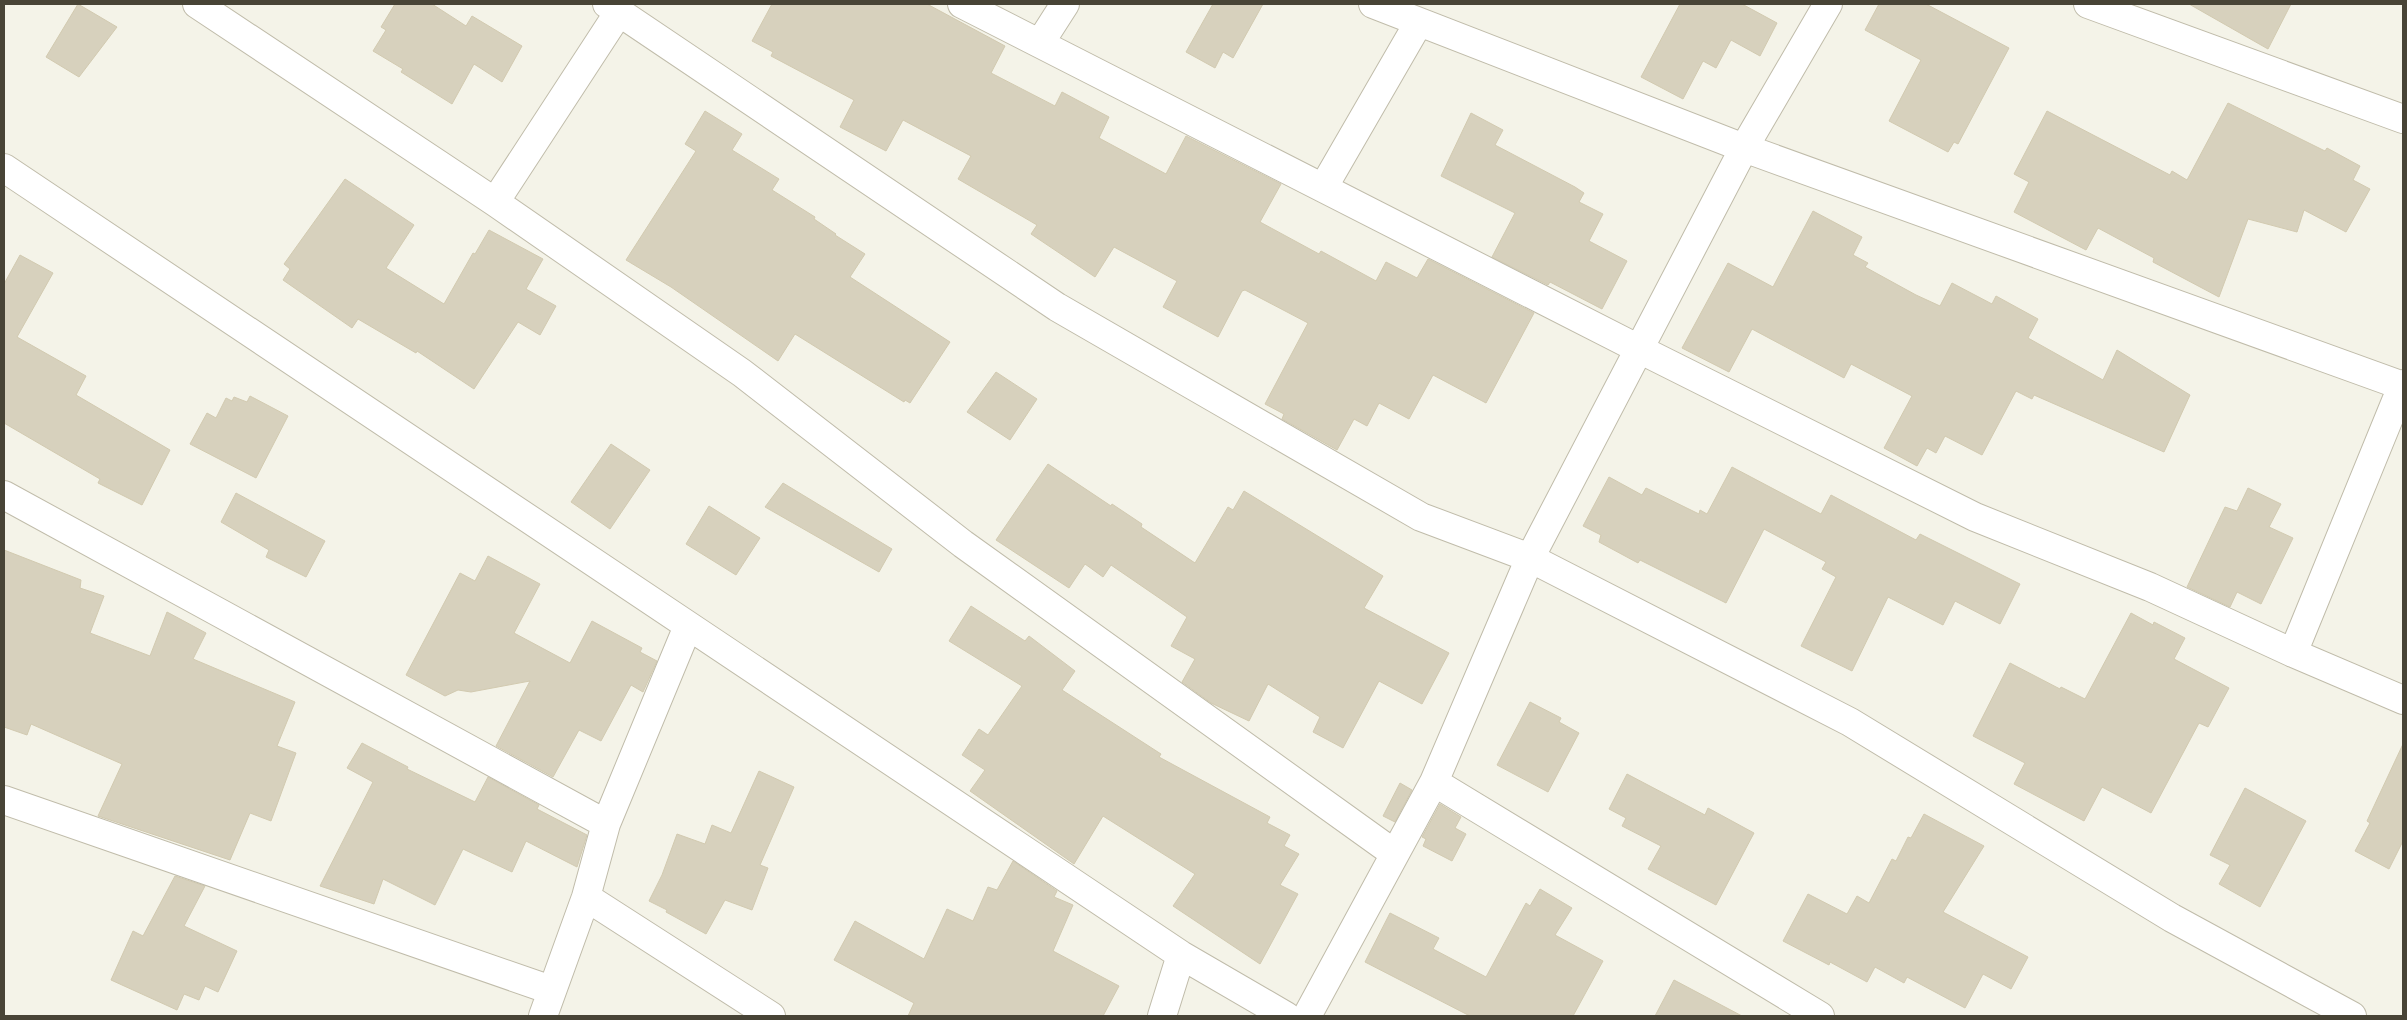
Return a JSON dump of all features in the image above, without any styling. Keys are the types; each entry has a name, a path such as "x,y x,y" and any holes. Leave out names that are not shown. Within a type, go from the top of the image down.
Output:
{"street":[{"path":"197,4 495,202 742,373 963,544 1395,854"},
{"path":"962,4 1322,188 1975,517 2150,587 2293,653 2403,700"},
{"path":"1040,43 1065,4"},
{"path":"1373,4 1744,148 2403,385 2293,653"},
{"path":"1307,1016 1434,782 1530,558 1744,148 1828,4"},
{"path":"2088,4 2403,119"},
{"path":"495,202 613,8 1057,307 1421,517 1530,558 1850,722 2172,918 2352,1016"},
{"path":"1322,188 1419,22"},
{"path":"4,168 1181,955 1286,1016"},
{"path":"4,495 606,824"},
{"path":"543,1016 586,897 606,824 688,626"},
{"path":"1434,782 1820,1016"},
{"path":"4,800 551,990"},
{"path":"586,897 771,1016"},
{"path":"1162,1016 1181,955"}],"building":[{"path":"78,4 117,27 79,77 46,57"},
{"path":"395,4 432,4 466,26 472,16 522,46 502,82 474,64 452,104 401,72 403,69 373,51 386,30 381,27"},
{"path":"772,4 927,4 1005,46 991,73 1055,106 1062,92 1109,117 1099,138 1166,174 1186,136 1281,184 1260,222 1319,254 1321,251 1376,281 1386,262 1417,278 1428,259 1534,313 1486,403 1433,375 1409,419 1379,403 1367,426 1354,419 1337,450 1282,419 1284,414 1265,404 1308,323 1245,290 1242,291 1218,337 1163,307 1177,281 1114,247 1095,277 1031,234 1037,225 958,179 971,156 903,120 886,151 840,127 854,100 771,56 773,52 752,41"},
{"path":"1213,4 1263,4 1233,58 1223,52 1215,68 1186,52"},
{"path":"1680,4 1742,4 1777,23 1760,56 1731,40 1716,68 1703,61 1683,99 1641,77"},
{"path":"1879,4 1926,4 2009,48 1958,144 1954,142 1948,152 1889,121 1921,60 1865,30"},
{"path":"2189,4 2291,4 2268,49"},
{"path":"2228,103 2325,151 2327,148 2360,166 2353,180 2370,189 2346,232 2304,210 2297,232 2248,219 2219,297 2153,262 2154,258 2098,228 2086,250 2014,212 2029,182 2014,174 2047,111 2170,175 2172,171 2187,180"},
{"path":"705,111 742,134 732,150 779,179 772,190 815,217 814,219 835,235 865,254 850,277 950,342 910,403 905,400 904,402 795,334 778,361 671,287 626,260 696,151 685,144"},
{"path":"1471,113 1503,130 1495,145 1575,187 1584,193 1579,202 1603,214 1589,241 1627,261 1602,309 1550,282 1548,285 1492,257 1515,213 1441,176"},
{"path":"345,179 414,225 386,268 444,304 473,253 475,254 489,230 543,259 526,289 556,306 540,335 518,322 474,389 417,351 416,353 358,319 352,328 283,280 290,269 284,264"},
{"path":"1813,211 1862,237 1853,255 1868,263 1865,267 1916,295 1940,306 1952,283 1992,304 1996,296 2038,319 2028,338 2103,380 2117,350 2190,395 2164,452 2034,395 2032,399 2016,391 1982,455 1945,436 1936,453 1927,448 1917,466 1884,448 1912,396 1851,364 1844,378 1752,329 1729,372 1682,348 1728,263 1773,287"},
{"path":"20,255 53,273 17,337 86,376 76,395 170,450 142,505 98,483 100,479 4,423 4,284"},
{"path":"996,372 1037,399 1010,440 967,412"},
{"path":"250,396 288,416 256,478 190,444 207,413 216,418 226,398 232,401 234,397 247,402"},
{"path":"611,444 650,470 610,529 571,502"},
{"path":"1048,464 1111,506 1112,504 1142,524 1141,527 1195,563 1228,507 1233,510 1244,491 1383,576 1364,608 1449,653 1422,704 1379,681 1343,748 1313,732 1320,717 1268,684 1249,721 1211,703 1182,682 1195,659 1171,646 1187,617 1111,565 1103,577 1085,564 1069,588 996,540"},
{"path":"1732,467 1821,514 1831,495 1916,540 1920,534 2020,584 2000,624 1955,601 1943,625 1888,597 1852,671 1801,646 1836,577 1822,569 1826,562 1764,529 1726,603 1640,560 1638,563 1599,542 1601,535 1583,526 1609,477 1642,495 1646,488 1699,514 1700,510 1707,514"},
{"path":"783,483 892,549 879,572 765,507"},
{"path":"2248,488 2281,504 2269,527 2293,538 2261,604 2237,592 2230,607 2187,587 2225,507 2237,511"},
{"path":"236,493 325,541 306,577 266,557 269,550 221,522"},
{"path":"709,506 760,538 736,575 686,544"},
{"path":"4,550 81,580 80,588 104,596 90,633 150,656 167,612 206,633 193,659 295,702 277,746 296,753 271,821 250,813 230,860 98,816 122,764 31,724 27,735 4,727"},
{"path":"488,556 540,584 514,633 570,663 592,621 642,648 640,652 657,661 643,692 631,685 601,741 579,730 553,777 496,746 530,681 471,692 458,690 445,696 406,675 460,573 475,581"},
{"path":"971,606 1025,641 1029,636 1075,671 1062,690 1161,754 1159,757 1270,817 1267,823 1290,835 1284,846 1299,854 1280,885 1298,894 1260,964 1173,906 1195,874 1103,816 1074,864 970,791 985,770 962,755 979,729 988,735 1022,686 949,641"},
{"path":"2131,613 2153,625 2154,622 2185,638 2174,659 2229,688 2208,727 2199,723 2151,813 2102,787 2084,821 2014,784 2025,763 1973,736 2010,663 2060,689 2061,687 2085,699"},
{"path":"1530,702 1561,718 1559,722 1579,733 1548,792 1497,765"},
{"path":"362,743 408,767 407,769 475,802 488,777 539,805 537,809 587,835 577,867 526,841 512,872 463,849 435,905 383,879 374,904 320,886 373,782 347,768"},
{"path":"2403,744 2403,841 2389,869 2355,851 2370,823 2367,821"},
{"path":"759,771 794,787 760,865 768,868 752,910 725,900 706,934 649,901 662,875 677,834 705,844 712,825 731,833"},
{"path":"1627,774 1705,815 1708,808 1754,833 1716,905 1648,869 1661,846 1622,826 1626,818 1609,809"},
{"path":"1400,783 1412,790 1395,822 1383,816"},
{"path":"2245,788 2306,821 2260,907 2219,884 2230,865 2210,855"},
{"path":"1440,804 1461,817 1455,828 1466,834 1452,861 1423,846 1426,839 1422,837"},
{"path":"1924,814 1984,846 1943,912 2028,957 2011,989 1983,974 1965,1008 1907,977 1904,983 1875,967 1867,982 1830,962 1829,965 1783,941 1808,894 1847,914 1857,896 1869,903 1892,859 1896,861 1908,837 1911,838"},
{"path":"1013,861 1057,891 1054,897 1073,905 1053,951 1119,986 1103,1016 908,1016 914,1003 834,960 855,921 924,959 947,909 973,921 988,887 997,890"},
{"path":"175,876 205,886 184,926 237,951 218,992 205,986 199,1000 184,994 177,1010 111,980 133,931 143,936"},
{"path":"1540,889 1572,908 1555,935 1603,961 1573,1016 1470,1016 1365,962 1390,913 1439,938 1433,949 1486,977 1526,903 1530,906"},
{"path":"1674,980 1742,1016 1655,1016"}]}
